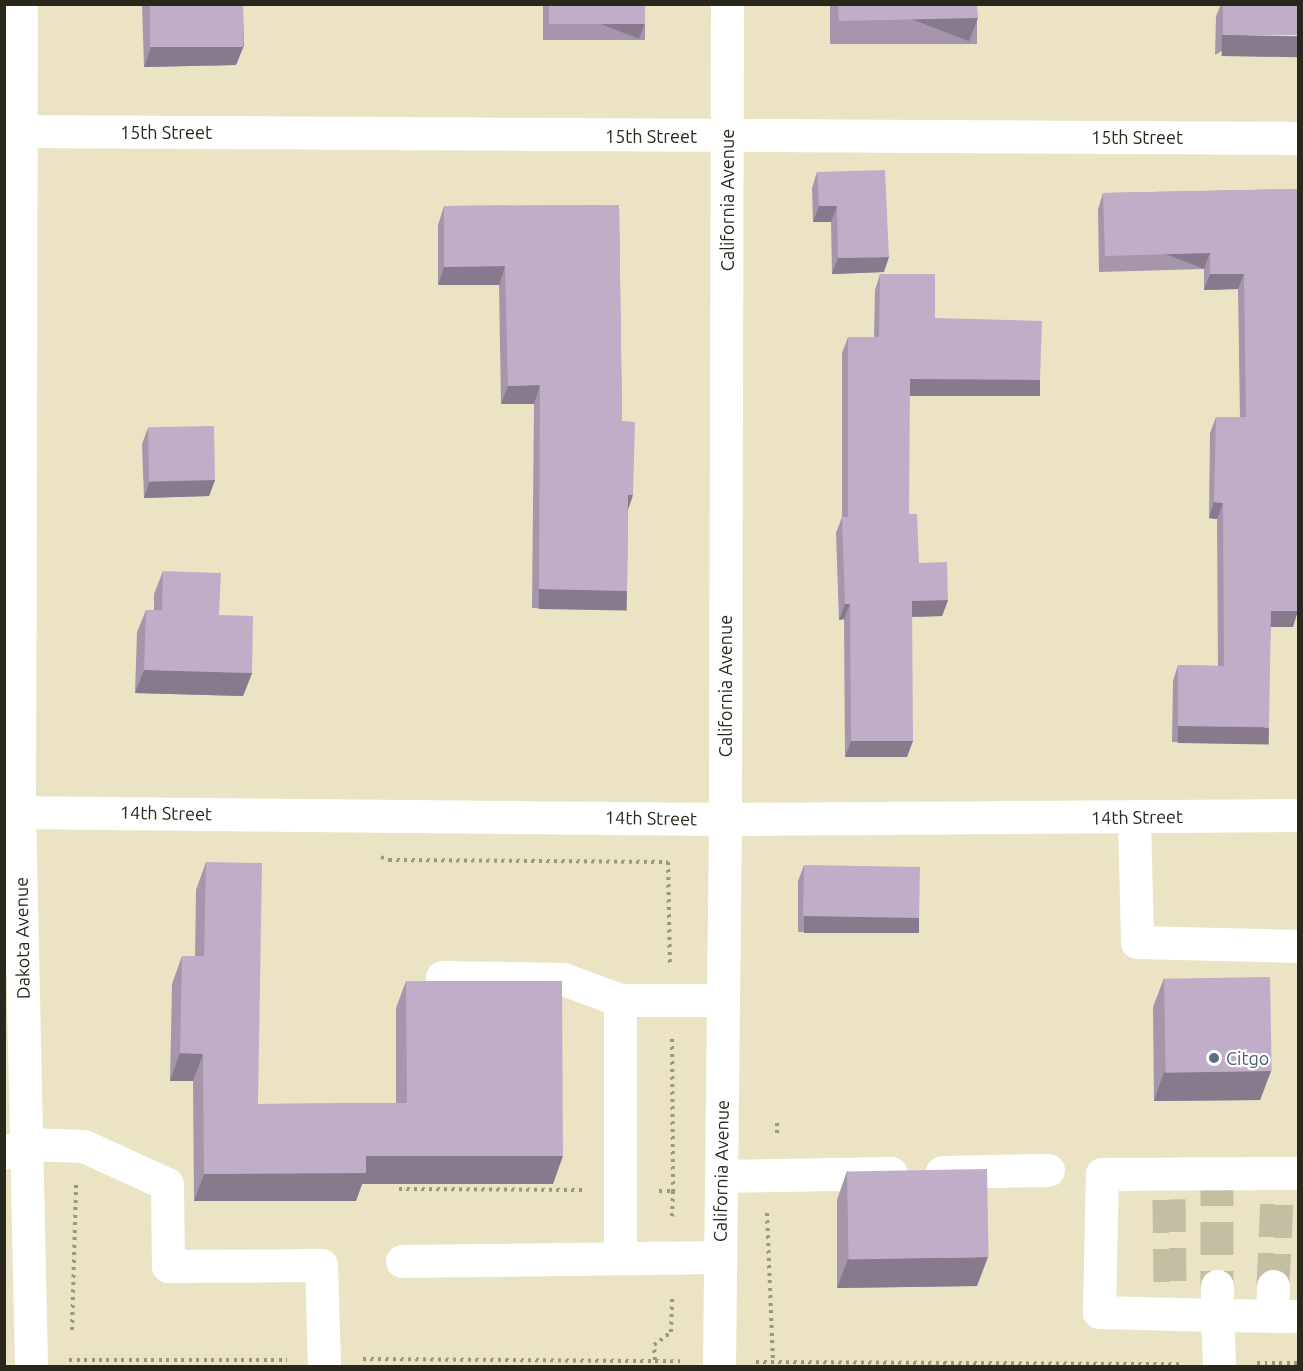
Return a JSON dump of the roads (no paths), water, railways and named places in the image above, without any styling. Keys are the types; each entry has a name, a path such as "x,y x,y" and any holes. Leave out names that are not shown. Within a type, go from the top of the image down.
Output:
{"street":[{"name":"Dakota Avenue","path":"21,4 12,131 13,963 17,1240 31,1364"},
{"name":"California Avenue","path":"719,1364 725,819 727,4"},
{"name":"15th Street","path":"12,131 1299,138"},
{"name":"14th Street","path":"12,812 725,819 1134,818 1299,815"},
{"path":"1134,818 1137,942 1299,946"},
{"path":"442,977 563,979 620,1000 723,1000"},
{"path":"620,1000 620,1257"},
{"path":"16,1148 84,1146 167,1184 168,1266 321,1265 324,1363"},
{"path":"721,1176 1048,1170"},
{"path":"1281,1306 1218,1300 1169,1299 1099,1312 1102,1174 1170,1186 1285,1181"},
{"path":"402,1261 720,1257"},
{"path":"1218,1300 1219,1365"}],"tunnel":[{"path":"1217,1173 1217,1286"},
{"path":"1169,1199 1170,1286"},
{"path":"1273,1286 1277,1199"}],"place":[{"name":"Citgo","path":"1214,1058"}]}
